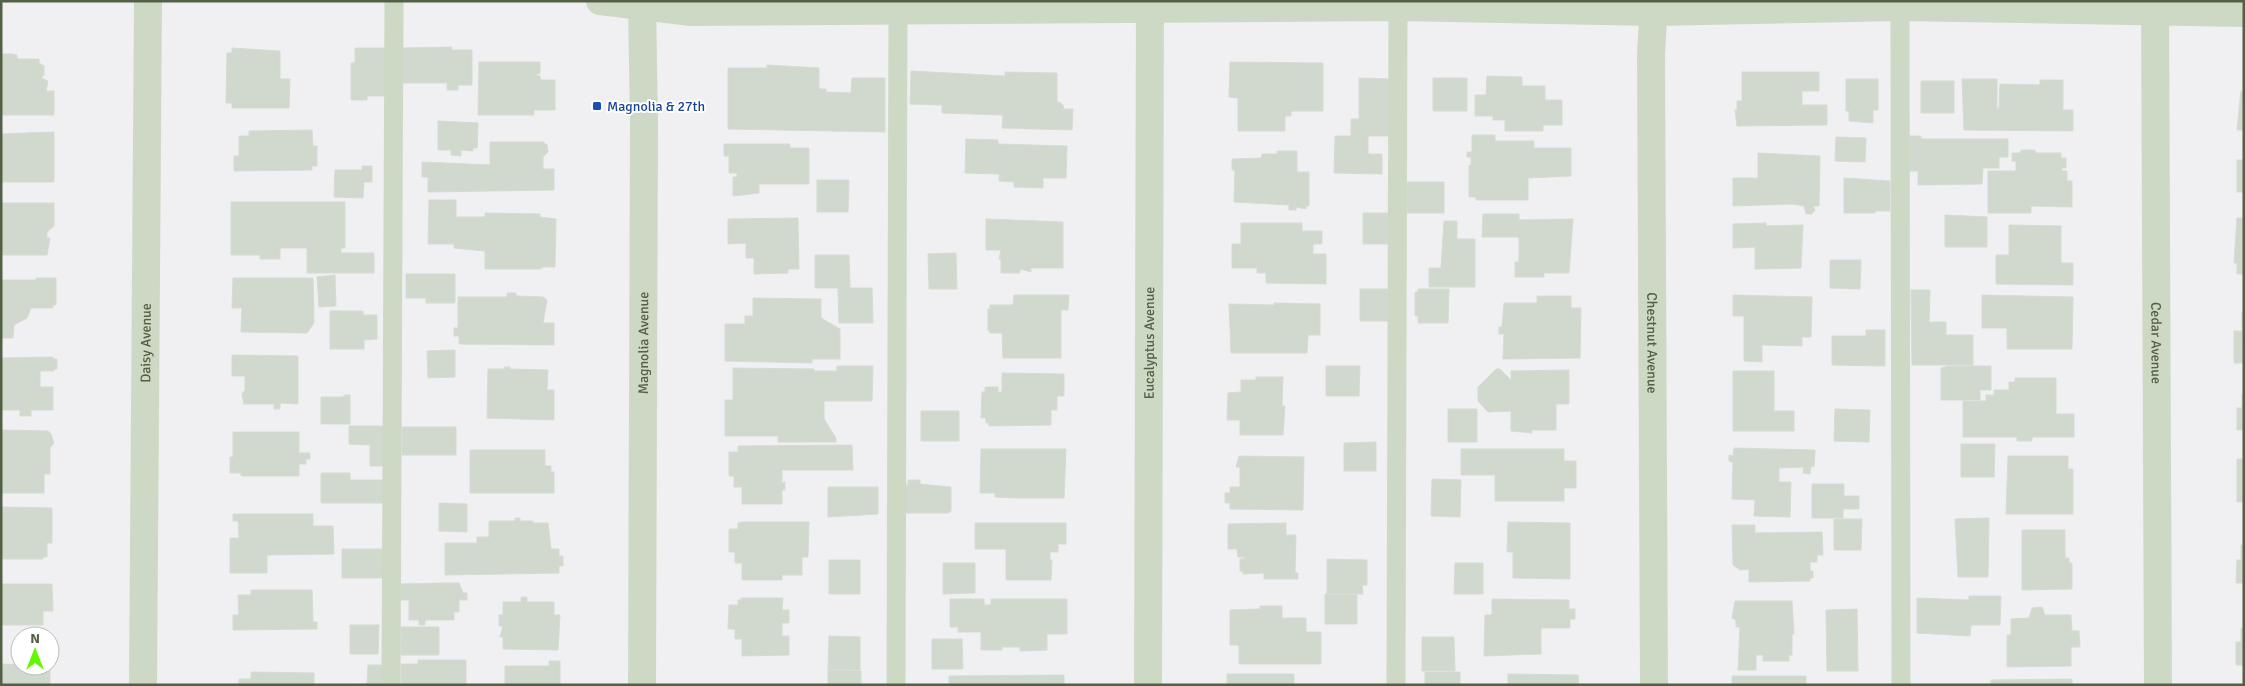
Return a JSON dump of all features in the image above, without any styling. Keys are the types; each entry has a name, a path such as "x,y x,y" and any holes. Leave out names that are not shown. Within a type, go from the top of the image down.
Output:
{"street":[{"name":"Daisy Avenue","path":"143,685 148,1"},
{"path":"600,1 642,4 692,12 898,6 1398,4 1654,7 1900,4 2155,7 2244,13"},
{"name":"Magnolia Avenue","path":"642,4 644,134 642,685"},
{"name":"Eucalyptus Avenue","path":"1148,685 1150,6"},
{"name":"Chestnut Avenue","path":"1654,7 1651,55 1654,685"},
{"name":"Cedar Avenue","path":"2155,7 2158,685"}],"lane":[{"path":"391,685 394,1"},
{"path":"1396,685 1398,4"},
{"path":"1900,4 1901,685"},
{"path":"896,685 898,6"}],"building":[{"path":"452,47 452,50 472,50 472,85 458,85 458,90 447,90 447,83 403,83 403,48"},
{"path":"232,48 280,51 280,79 290,79 289,108 232,108 232,103 226,103 227,53 232,53"},
{"path":"355,48 387,48 386,96 367,96 367,100 351,100 351,63 355,63"},
{"path":"2,54 17,55 17,59 39,59 39,63 44,66 44,75 41,78 48,81 46,91 54,91 54,115 1,115"},
{"path":"479,62 540,62 540,73 535,75 540,76 541,80 555,80 555,110 534,110 534,115 478,115"},
{"path":"1230,62 1323,63 1323,111 1291,111 1291,116 1285,116 1285,131 1238,131 1238,98 1229,97"},
{"path":"767,65 819,68 819,89 826,89 826,92 851,93 852,78 885,78 885,132 728,129 728,68 767,68"},
{"path":"911,71 1005,76 1005,72 1057,73 1057,101 1063,105 1064,109 1073,109 1072,130 1002,128 1003,115 942,113 942,105 910,104"},
{"path":"1742,72 1819,72 1819,91 1802,91 1802,105 1827,105 1827,125 1737,126 1735,110 1737,110 1737,101 1742,101"},
{"path":"1487,76 1522,77 1522,86 1545,86 1545,100 1562,100 1562,125 1543,125 1543,131 1505,131 1505,120 1493,120 1493,116 1475,116 1475,95 1486,95"},
{"path":"1359,78 1390,79 1389,136 1368,136 1368,154 1382,154 1382,174 1334,173 1335,136 1351,136 1351,119 1359,119"},
{"path":"1433,78 1467,78 1467,111 1433,111"},
{"path":"1846,79 1878,79 1878,110 1873,110 1873,123 1849,121 1849,111 1846,111"},
{"path":"1962,79 1997,79 1997,109 1999,109 2000,84 2040,85 2040,80 2063,80 2063,110 2073,110 2073,131 1964,130"},
{"path":"1921,81 1954,81 1954,113 1921,113"},
{"path":"2241,91 2244,91 2244,130 2237,130"},
{"path":"438,121 478,123 477,148 473,148 473,151 461,150 461,156 451,155 451,150 438,150"},
{"path":"312,130 313,146 317,146 317,166 312,166 312,170 234,171 234,156 239,156 239,136 249,136 249,131"},
{"path":"54,132 54,182 1,182 1,134"},
{"path":"1472,135 1495,135 1495,141 1534,141 1534,148 1571,148 1571,176 1528,178 1528,200 1476,200 1476,197 1469,197 1469,165 1471,166 1471,157 1467,157 1467,152 1472,152"},
{"path":"1909,136 1921,136 1921,139 2008,139 2008,157 1999,157 1999,168 1983,168 1982,184 1918,185 1918,171 1909,171"},
{"path":"1836,137 1866,138 1865,162 1835,161"},
{"path":"966,139 998,140 998,144 1067,146 1066,178 1043,178 1043,188 1014,187 1014,182 999,181 999,174 965,173"},
{"path":"490,142 543,142 547,145 548,152 543,157 543,169 554,169 554,190 428,192 428,177 422,177 422,162 490,165"},
{"path":"724,144 790,144 790,148 809,148 809,184 759,184 759,193 733,196 733,177 737,177 737,173 729,173 729,156 724,156"},
{"path":"2021,150 2035,150 2035,153 2061,153 2061,158 2066,158 2066,168 2062,168 2062,171 2067,171 2067,181 2072,181 2072,207 2031,206 2031,213 1988,213 1988,171 2016,171 2016,161 2012,161 2012,153 2021,153"},
{"path":"1277,151 1297,151 1297,172 1309,172 1309,206 1306,206 1306,209 1296,207 1296,210 1289,210 1289,205 1234,202 1235,170 1232,170 1232,159 1261,158 1262,154 1277,154"},
{"path":"1758,153 1820,156 1819,206 1813,206 1815,210 1812,214 1806,214 1804,206 1793,204 1733,206 1733,178 1758,178"},
{"path":"2237,160 2244,160 2244,192 2237,192"},
{"path":"362,166 372,166 372,182 364,182 363,198 334,197 335,170 362,170"},
{"path":"1844,178 1890,181 1890,211 1844,213"},
{"path":"817,180 849,180 848,212 817,212"},
{"path":"1407,182 1444,182 1444,213 1407,213"},
{"path":"429,200 456,200 456,217 485,217 485,213 540,214 540,217 556,219 555,267 541,267 541,269 485,269 485,251 454,248 454,244 428,244"},
{"path":"231,202 345,202 345,248 341,248 341,253 374,253 374,273 307,273 307,248 280,248 280,259 260,259 260,255 231,255"},
{"path":"1,203 54,203 54,226 47,232 47,238 50,238 47,255 1,255"},
{"path":"1363,213 1392,213 1392,244 1363,244"},
{"path":"1483,214 1519,214 1519,220 1573,219 1569,273 1544,273 1544,277 1515,277 1515,262 1519,262 1519,237 1482,237"},
{"path":"1945,215 1987,217 1987,247 1945,247"},
{"path":"798,218 799,269 788,269 788,273 754,274 754,258 746,258 746,243 728,244 728,219"},
{"path":"2237,218 2244,218 2244,274 2237,274 2237,263 2234,263"},
{"path":"986,219 1063,222 1063,268 1031,268 1031,272 1020,269 1020,273 1001,273 1001,259 999,259 1001,250 986,250"},
{"path":"1444,221 1457,221 1457,239 1475,239 1475,287 1429,287 1429,268 1441,268"},
{"path":"1241,223 1302,223 1302,231 1322,231 1322,244 1313,244 1313,254 1326,254 1326,284 1266,283 1266,273 1257,273 1257,268 1232,268 1232,244 1241,244"},
{"path":"1766,223 1766,226 1803,225 1801,268 1755,269 1755,247 1733,248 1733,224"},
{"path":"2009,225 2061,226 2061,263 2073,263 2073,285 1996,284 1996,255 2009,255"},
{"path":"956,253 957,289 929,289 928,254"},
{"path":"815,255 849,255 850,288 872,288 873,323 839,323 838,288 815,288"},
{"path":"1830,260 1861,260 1860,289 1830,288"},
{"path":"406,274 455,274 455,303 426,303 426,298 406,298"},
{"path":"335,275 336,306 319,307 317,277"},
{"path":"36,278 56,278 56,305 53,305 53,308 31,308 27,318 14,325 13,338 1,338 1,280 36,280"},
{"path":"233,278 313,278 314,323 307,333 241,332 242,308 232,308"},
{"path":"1360,289 1393,289 1392,321 1360,321"},
{"path":"1418,289 1449,289 1448,323 1418,323 1418,316 1415,316 1415,292 1418,292"},
{"path":"1911,290 1930,290 1929,322 1946,322 1946,335 1973,335 1973,365 1912,365"},
{"path":"507,293 516,293 516,296 543,297 547,300 543,323 554,323 554,345 459,344 459,336 454,336 454,328 458,328 458,297 507,297"},
{"path":"1014,295 1069,295 1068,310 1061,310 1061,358 1003,358 1002,333 990,333 988,330 988,309 990,309 990,305 1013,305"},
{"path":"1733,295 1812,297 1811,337 1802,337 1802,346 1762,345 1762,362 1744,361 1744,316 1733,316"},
{"path":"1982,295 2073,297 2072,349 2007,349 2007,328 1982,328"},
{"path":"1537,296 1571,296 1571,308 1581,308 1580,358 1503,359 1504,334 1499,334 1499,327 1502,327 1504,303 1537,303"},
{"path":"753,298 821,299 821,318 840,329 840,359 812,359 812,363 725,361 725,324 745,324 745,316 753,316"},
{"path":"1274,303 1320,304 1320,335 1308,335 1307,353 1231,353 1229,304 1274,305"},
{"path":"330,311 363,311 363,315 377,315 377,339 364,340 364,349 330,349"},
{"path":"2242,312 2244,363 2234,363 2234,331 2242,331"},
{"path":"1866,330 1885,330 1885,366 1832,365 1832,336 1866,336"},
{"path":"455,350 455,377 428,378 427,351"},
{"path":"232,355 298,356 298,404 280,403 280,409 274,409 274,404 244,404 242,394 245,390 245,376 232,376"},
{"path":"53,357 53,359 57,359 57,369 54,369 54,371 40,371 40,387 53,387 53,410 31,410 31,416 20,416 20,410 1,410 1,358"},
{"path":"837,366 873,366 872,401 824,401 824,419 836,438 836,442 778,442 778,436 725,436 725,400 733,400 733,368 837,371"},
{"path":"1326,366 1360,366 1359,396 1326,396"},
{"path":"1948,366 1991,366 1991,390 1980,390 1980,400 1941,400 1941,368"},
{"path":"504,367 510,367 510,369 548,370 547,390 554,390 554,420 487,418 488,369 504,369"},
{"path":"1496,369 1500,369 1511,380 1511,371 1569,370 1569,404 1556,404 1556,430 1532,430 1532,433 1511,431 1511,411 1488,412 1478,401 1478,387"},
{"path":"1733,371 1774,371 1774,411 1794,411 1794,431 1733,431"},
{"path":"1002,373 1064,374 1064,396 1057,396 1057,410 1051,410 1051,425 989,426 989,423 986,423 986,418 981,418 982,392 985,392 985,387 998,387 998,392 1002,392"},
{"path":"1256,377 1283,377 1282,406 1285,406 1283,435 1240,435 1240,420 1227,420 1228,393 1241,392 1241,380 1256,380"},
{"path":"2015,378 2056,378 2056,414 2074,414 2074,437 2032,437 2032,441 2017,441 2017,437 1963,437 1963,401 1986,401 1986,395 1994,395 1994,390 2009,390 2009,382 2015,382"},
{"path":"2242,394 2244,394 2244,430 2237,430 2237,408 2242,408"},
{"path":"344,395 350,395 350,424 321,424 321,397 344,397"},
{"path":"1448,409 1477,409 1477,442 1448,442"},
{"path":"1835,409 1870,410 1869,442 1834,441"},
{"path":"921,411 959,411 959,441 921,441"},
{"path":"349,426 386,426 385,466 370,466 370,445 349,444"},
{"path":"402,427 456,427 456,455 402,455"},
{"path":"1,430 48,431 51,434 54,443 50,448 50,474 44,474 44,493 1,493"},
{"path":"233,432 299,432 299,453 310,453 310,459 306,459 306,464 299,464 299,476 241,476 241,473 230,473 230,457 233,457"},
{"path":"1376,442 1376,471 1344,471 1344,443"},
{"path":"1961,444 1995,444 1994,477 1961,477"},
{"path":"852,445 853,470 782,470 782,483 785,482 785,490 782,490 782,504 742,504 742,487 734,487 734,476 729,476 729,452 738,452 738,446"},
{"path":"1734,448 1815,450 1814,467 1811,466 1810,474 1803,473 1804,467 1779,468 1779,482 1791,482 1790,517 1754,516 1755,500 1732,499 1733,462 1729,461 1729,455 1733,456"},
{"path":"981,449 1066,449 1064,498 995,497 995,493 980,493"},
{"path":"1461,449 1564,449 1564,461 1576,461 1576,488 1564,488 1564,501 1495,501 1495,475 1461,475"},
{"path":"470,450 545,450 545,466 551,466 551,472 554,472 554,493 470,493"},
{"path":"1239,456 1304,457 1303,510 1230,509 1230,503 1225,503 1225,493 1230,493 1230,487 1240,487 1240,467 1236,467"},
{"path":"2008,456 2068,456 2068,469 2073,469 2073,514 2006,514"},
{"path":"2237,459 2244,459 2244,502 2237,502"},
{"path":"321,473 350,473 350,480 386,480 386,503 321,503"},
{"path":"1432,479 1461,480 1460,517 1431,516"},
{"path":"908,480 920,480 920,484 951,487 951,511 948,513 904,513 904,485 908,485"},
{"path":"1812,484 1844,484 1844,496 1859,496 1859,509 1843,509 1843,518 1812,518"},
{"path":"828,487 878,487 878,514 828,517"},
{"path":"439,503 467,504 467,532 439,531"},
{"path":"1,507 52,508 52,543 47,543 47,557 43,557 43,559 1,559"},
{"path":"233,514 313,514 313,526 333,526 334,554 267,555 267,573 230,573 230,538 239,538 238,521 233,521"},
{"path":"515,518 520,518 520,521 533,521 533,523 548,523 551,549 559,549 559,556 563,556 563,566 559,566 559,573 445,575 445,543 477,543 477,537 489,537 489,521 515,521"},
{"path":"1989,518 1988,577 1958,577 1955,519"},
{"path":"1834,519 1862,519 1861,550 1834,550"},
{"path":"809,522 808,557 802,557 802,575 782,575 782,580 742,580 742,563 735,563 735,552 729,552 729,529 738,529 738,523"},
{"path":"1508,522 1570,523 1570,579 1513,578 1513,552 1507,552"},
{"path":"975,523 1066,523 1066,544 1058,544 1058,552 1050,552 1050,560 1052,560 1051,580 1006,580 1006,549 975,549"},
{"path":"1286,523 1286,535 1296,535 1295,573 1298,573 1298,579 1264,579 1264,573 1243,574 1243,571 1240,571 1240,559 1244,559 1244,557 1238,557 1237,549 1228,549 1228,524"},
{"path":"1732,525 1755,525 1755,533 1822,532 1823,555 1817,555 1817,562 1810,562 1810,571 1813,571 1813,578 1810,578 1810,581 1749,582 1749,569 1740,570 1733,565"},
{"path":"2022,530 2065,530 2065,558 2069,558 2069,563 2072,563 2072,589 2022,590"},
{"path":"2241,545 2244,545 2244,583 2236,583 2237,560 2241,560"},
{"path":"342,549 384,549 384,578 342,578"},
{"path":"1327,559 1367,560 1367,585 1362,585 1363,594 1327,594"},
{"path":"829,560 860,560 860,594 829,594"},
{"path":"943,563 975,563 975,593 943,594"},
{"path":"1455,563 1483,563 1483,594 1454,594"},
{"path":"459,583 463,593 467,593 467,600 459,600 459,612 454,612 454,620 425,620 425,625 419,625 419,620 409,620 409,600 400,600 400,584"},
{"path":"1,584 52,584 53,611 43,611 43,625 1,625"},
{"path":"251,590 312,590 313,622 317,622 317,629 233,630 233,615 239,615 238,595 251,595"},
{"path":"1325,594 1357,595 1357,624 1325,624"},
{"path":"1969,596 2001,596 2000,625 1971,625 1970,636 1917,633 1917,598 1969,600"},
{"path":"521,597 527,597 527,602 554,602 554,615 560,615 558,650 503,649 503,637 500,637 503,626 499,626 499,615 503,615 503,602 521,602"},
{"path":"741,598 783,598 782,610 789,610 789,623 782,623 782,636 789,636 789,655 742,656 742,639 735,639 735,629 728,629 729,605 738,605 738,600 741,600"},
{"path":"950,599 984,599 984,605 991,605 991,599 1067,599 1067,634 1047,634 1047,650 1020,651 1020,647 1002,647 1002,650 981,650 981,632 958,632 958,627 950,627"},
{"path":"1492,599 1569,600 1569,609 1575,609 1575,619 1570,619 1570,628 1541,628 1541,654 1484,656 1485,615 1492,615"},
{"path":"1735,601 1792,601 1794,634 1792,634 1792,655 1789,655 1789,661 1763,661 1763,655 1756,655 1756,670 1738,670 1740,627 1736,627 1736,620 1732,618"},
{"path":"1260,606 1282,606 1282,618 1306,618 1306,632 1321,632 1321,664 1239,664 1239,645 1230,645 1230,610 1260,609"},
{"path":"2042,607 2045,615 2071,615 2072,631 2079,631 2080,647 2071,647 2071,666 2007,667 2007,635 2011,635 2011,619 2029,618 2032,608"},
{"path":"1857,609 1858,671 1827,671 1826,610"},
{"path":"350,625 379,625 378,654 350,654"},
{"path":"401,627 439,627 439,655 401,655"},
{"path":"2241,628 2244,628 2244,665 2236,665 2236,642 2241,642"},
{"path":"829,636 860,637 860,670 828,670"},
{"path":"1422,637 1454,637 1455,671 1422,671"},
{"path":"932,639 962,639 963,669 932,669"},
{"path":"418,660 466,660 466,685 401,685 401,664 418,664"},
{"path":"549,661 560,661 560,685 505,685 505,666 549,666"},
{"path":"1,664 10,664 10,676 50,676 50,685 1,685"},
{"path":"368,665 387,665 387,685 339,685 367,684"},
{"path":"828,670 861,671 861,685 828,685"},
{"path":"251,672 314,673 314,685 239,685 239,679 251,679"},
{"path":"1425,672 1460,672 1460,685 1425,685"},
{"path":"1227,674 1294,674 1294,685 1227,685"},
{"path":"1508,674 1578,675 1579,685 1508,685"},
{"path":"1064,675 1064,685 949,685 949,676"},
{"path":"1732,676 1806,676 1806,685 1732,685"},
{"path":"2072,679 2072,685 1991,685 1991,680"}],"place":[{"name":"Magnolia & 27th","path":"597,106"}]}
